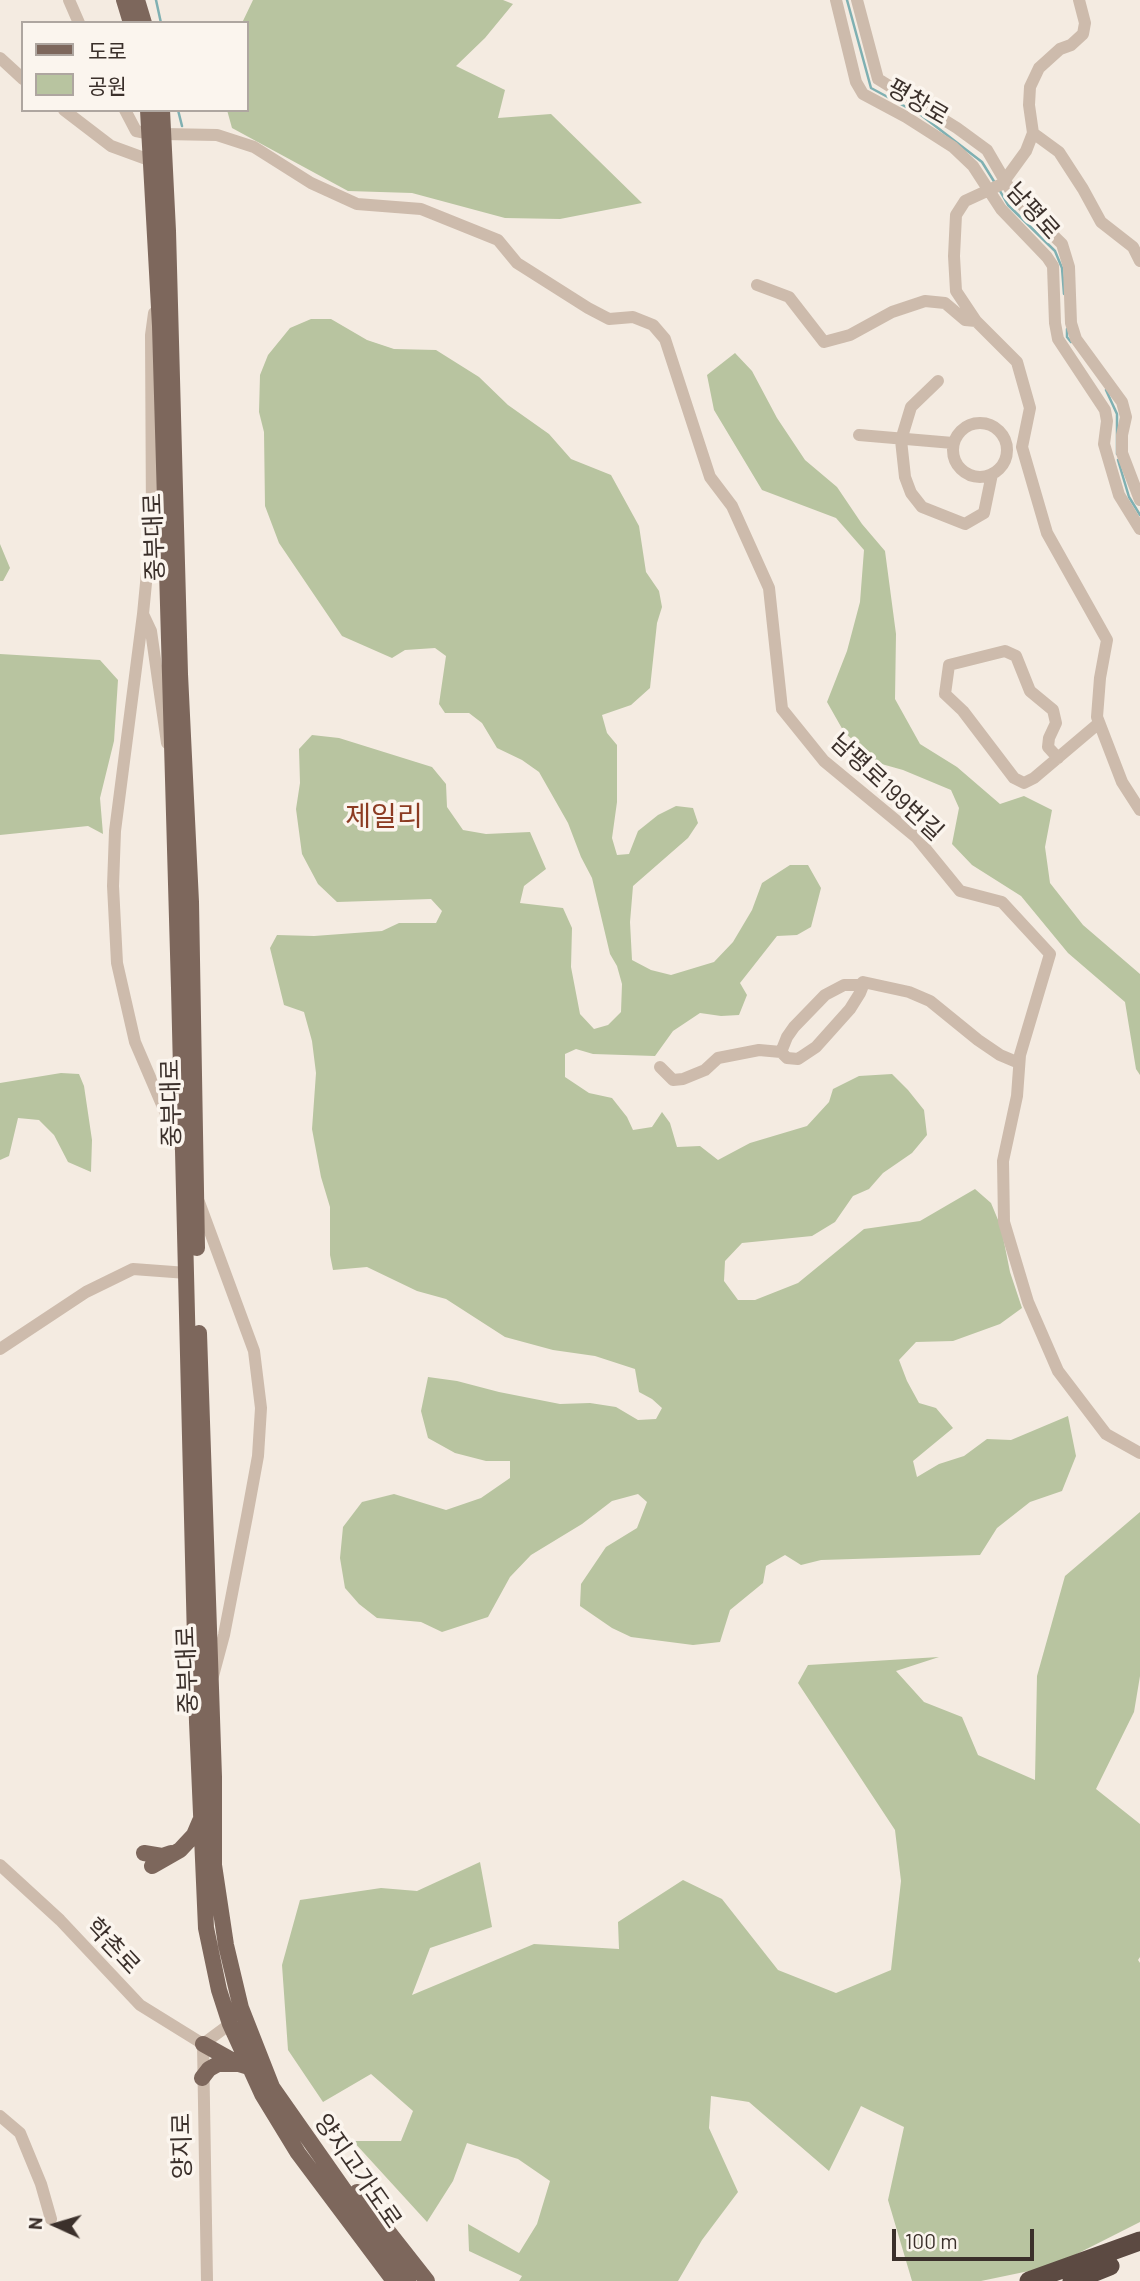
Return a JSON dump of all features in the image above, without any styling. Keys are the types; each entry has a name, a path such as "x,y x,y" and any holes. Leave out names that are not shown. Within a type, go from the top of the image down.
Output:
{"highway":[{"path":"1029,2281 1140,2241"},
{"path":"1072,2281 1140,2254"}],"main road":[{"path":"124,0 130,21"},
{"path":"137,0 143,21"},
{"name":"중부대로","path":"149,112 158,134 191,902 214,1865 226,1945 241,2008 267,2090"},
{"name":"중부대로","path":"162,112 152,162 160,326 206,1928 219,1990 244,2066 267,2090"},
{"path":"148,1860 180,1850 194,1835 201,1818"},
{"path":"203,2044 244,2066"},
{"path":"202,2078 209,2069 218,2064 244,2066"},
{"path":"267,2090 270,2126 282,2147 381,2281"},
{"path":"267,2090 296,2112 426,2281"},
{"name":"양지고가도로","path":"267,2090 298,2153 394,2281"},
{"name":"양지고가도로","path":"267,2090 408,2281"}],"street":[{"path":"69,0 78,21"},
{"name":"평창로","path":"836,0 856,82 863,94 953,147 996,186"},
{"name":"평창로","path":"857,0 878,79 987,150 996,186"},
{"path":"1079,0 1085,23 1083,34 1071,45 1060,49 1039,68 1030,87 1029,105 1033,133 1026,151 996,186 965,201 956,215 956,291 976,321 1017,362 1030,408 1022,447 1024,455 1047,533 1107,640 1097,717 1122,782 1140,810"},
{"path":"2,66 21,78"},
{"path":"67,112 111,146 152,162"},
{"path":"126,112 136,131 158,134"},
{"path":"1033,133 1059,152 1101,222 1133,247 1140,261"},
{"name":"남평로199번길","path":"158,134 217,135 254,147 311,183 357,204 421,209 498,240 517,263 609,319 633,317 653,325 665,339 710,477 732,506 769,588 782,709 824,761 916,837 960,891 1002,902 1050,954 1019,1063 1017,1096 1003,1161 1004,1222 1028,1302 1058,1371 1106,1434 1140,1453"},
{"name":"남평로","path":"996,186 1015,198 1062,244 1069,267 1071,323 1076,339 1122,402 1126,417 1122,453 1140,500"},
{"name":"남평로","path":"996,186 1000,209 1053,266 1055,323 1059,339 1105,410 1107,421 1104,444 1118,495 1140,529"},
{"path":"757,285 789,297 824,342 850,335 892,312 925,301 945,303 965,320 976,321"},
{"path":"157,292 151,335 152,521 115,831 113,886 117,964 135,1042 184,1155"},
{"path":"938,382 911,408 901,440 905,477 911,493 922,508 965,524 984,513 992,474 1004,461 1007,453 1003,435 997,428 980,422 963,428 953,443 952,452 960,468 975,477 992,474"},
{"path":"859,435 953,443"},
{"path":"1007,453 1024,455"},
{"path":"143,614 151,631 160,685 164,733 172,758"},
{"path":"1058,758 1048,747 1055,723 1053,710 1030,691 1016,656 1005,651 949,664 945,694 963,711 1014,778 1024,783 1034,778 1058,758 1099,723"},
{"path":"781,1052 787,1037 825,995 844,985 860,985 863,982 909,992 930,1001 978,1040 1000,1055 1019,1063"},
{"path":"660,1067 673,1080 684,1079 705,1070 718,1058 760,1050 781,1052 787,1058 798,1059 816,1046 850,1009 860,993 860,985"},
{"path":"196,1196 254,1351 261,1408 258,1456 224,1634 210,1687"},
{"path":"0,1349 86,1292 134,1269 187,1273"},
{"name":"학촌로","path":"0,1865 60,1920 140,2005 203,2044"},
{"path":"203,2044 230,2024"},
{"name":"양지로","path":"203,2044 207,2281"},
{"path":"0,2116 20,2133 41,2184 51,2219"}],"green space":[{"path":"253,0 503,0 513,4 485,38 456,66 505,90 498,118 551,114 642,203 560,219 505,218 412,193 348,191 232,128 228,112 248,112 248,21 243,21"},
{"path":"311,319 331,319 367,340 394,349 436,350 479,377 508,405 549,434 571,459 611,475 639,526 646,572 659,591 662,607 657,623 650,688 631,705 602,715 607,733 617,745 617,802 612,838 617,855 629,854 638,831 658,815 676,806 693,808 698,823 688,838 633,886 630,922 632,960 651,970 671,975 714,962 733,942 752,910 762,883 790,865 808,865 821,888 811,927 797,935 777,936 740,983 747,995 739,1015 700,1013 673,1031 655,1056 593,1054 576,1049 565,1054 565,1077 589,1093 612,1098 627,1117 633,1130 652,1127 662,1112 670,1123 677,1147 700,1146 718,1160 750,1143 807,1126 829,1102 833,1089 859,1076 892,1074 908,1090 924,1110 927,1135 912,1153 883,1173 869,1189 853,1196 835,1222 812,1236 742,1243 725,1261 724,1281 738,1300 755,1300 798,1283 864,1229 920,1221 975,1189 991,1203 1001,1227 1010,1272 1022,1308 1000,1324 953,1341 916,1342 899,1360 919,1403 936,1408 953,1428 913,1461 917,1477 939,1464 964,1456 987,1439 1011,1440 1068,1416 1076,1456 1062,1491 1030,1502 997,1528 980,1555 821,1560 801,1565 785,1555 766,1566 763,1583 730,1610 720,1642 693,1645 631,1637 612,1628 580,1606 581,1584 606,1547 637,1528 647,1502 638,1494 612,1501 582,1524 531,1555 510,1577 488,1617 442,1632 421,1622 377,1618 345,1588 340,1558 343,1527 362,1502 394,1494 446,1510 481,1498 510,1478 510,1461 486,1461 455,1453 428,1438 421,1411 428,1377 560,1404 590,1403 616,1407 638,1420 656,1419 662,1408 639,1392 635,1369 595,1356 553,1350 505,1337 446,1299 417,1291 367,1267 333,1270 330,1255 330,1207 312,1129 316,1073 312,1041 304,1012 284,1005 270,948 277,935 314,936 382,931 399,923 436,923 442,911 431,899 337,902 318,884 302,854 296,809 300,783 299,749 312,735 339,738 432,767 446,784 447,807 463,830 486,834 530,832 546,869 524,886 520,903 563,908 572,928 571,967 580,1014 594,1029 608,1025 621,1012 622,984 610,954 592,878 568,823 539,772 497,748 482,723 469,713 445,713 439,704 446,656 435,648 405,650 392,658 342,636 279,543 265,506 264,432 259,412 260,375 268,355 290,328"},
{"path":"735,353 752,371 777,418 805,460 837,487 862,524 885,551 896,634 895,699 920,744 957,767 1000,804 1024,796 1052,810 1045,847 1050,883 1083,925 1140,974 1140,1075 1136,1069 1125,1002 1068,953 1021,896 972,865 952,844 959,808 951,790 903,770 878,763 844,732 827,702 847,651 860,602 864,550 836,518 762,490 714,410 707,375"},
{"path":"0,544 10,568 3,581 0,581"},
{"path":"0,654 100,660 118,680 114,741 100,798 103,834 88,826 0,835"},
{"path":"61,1073 79,1074 84,1086 92,1140 91,1172 68,1162 54,1135 39,1120 18,1118 9,1156 0,1160 0,1083"},
{"path":"1140,1512 1140,1676 1134,1712 1096,1789 1140,1824 1140,2222 1053,2266 981,2281 912,2281 888,2200 904,2127 861,2106 829,2171 749,2102 711,2096 709,2128 738,2192 702,2240 678,2281 519,2281 522,2276 469,2251 468,2224 519,2253 537,2224 550,2181 518,2159 467,2143 453,2181 427,2222 353,2141 401,2141 413,2111 371,2074 323,2102 288,2050 282,1965 300,1900 381,1888 417,1891 480,1862 492,1927 430,1948 412,1995 534,1944 619,1949 618,1922 683,1880 722,1899 778,1970 836,1993 891,1970 901,1881 895,1830 798,1683 808,1665 939,1657 896,1671 924,1702 962,1717 978,1755 1035,1780 1037,1676 1065,1576"}],"waterway":[{"path":"156,0 161,21"},
{"path":"847,0 871,88 921,115 982,162 995,183"},
{"path":"178,112 182,126"},
{"path":"1000,191 1008,205 1055,251 1062,268 1064,294"},
{"path":"1067,329 1067,337 1071,342"},
{"path":"1106,390 1117,414 1117,454"},
{"path":"1118,460 1129,497 1140,515"}],"district":[{"name":"제일리","path":"384,817"}]}
